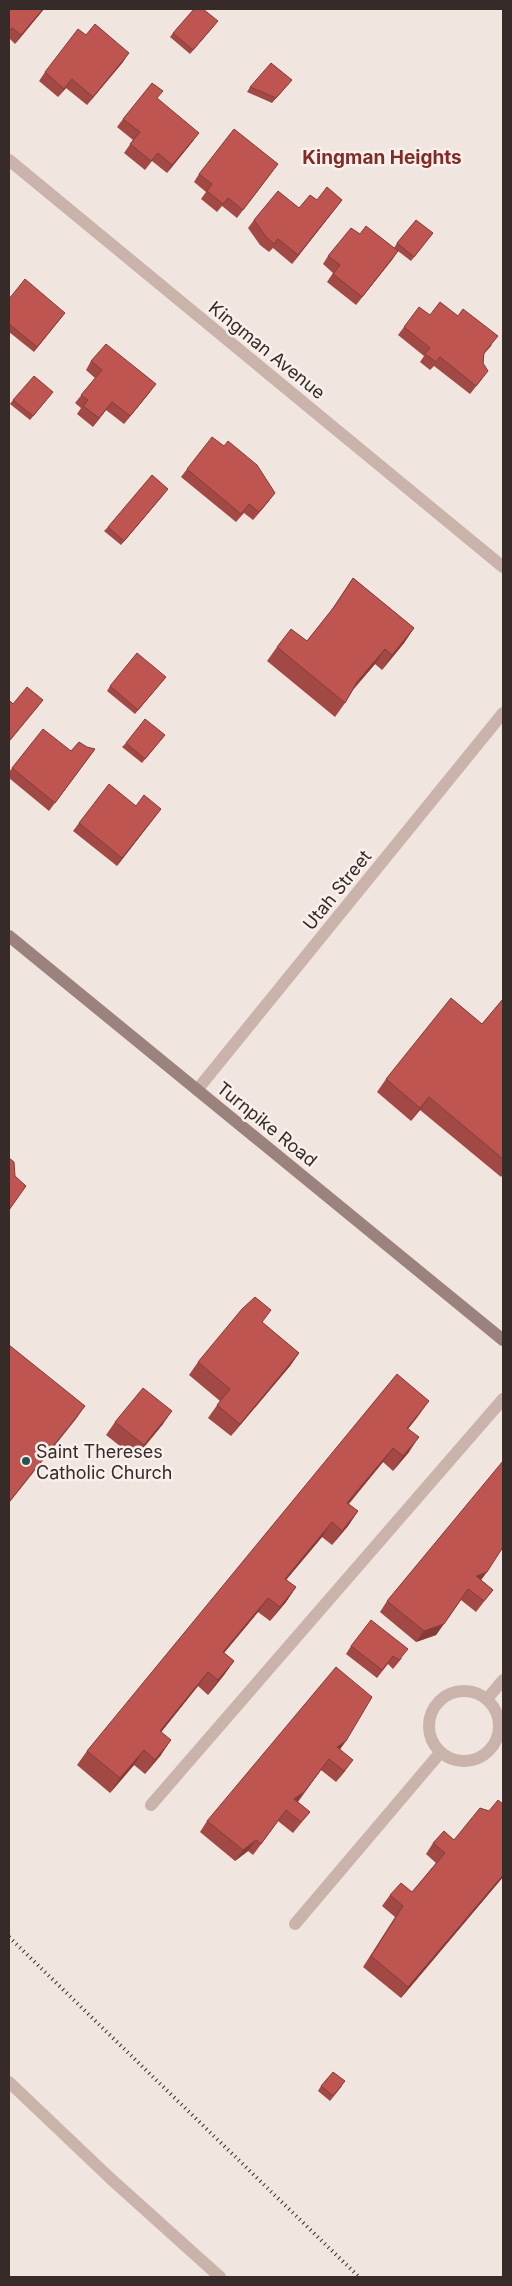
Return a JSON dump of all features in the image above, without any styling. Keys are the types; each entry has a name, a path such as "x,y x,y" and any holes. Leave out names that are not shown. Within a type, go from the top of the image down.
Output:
{"main road":[{"name":"Turnpike Road","path":"9,936 503,1340"}],"street":[{"name":"Kingman Avenue","path":"9,160 503,567"},
{"name":"Utah Street","path":"197,1090 503,713"},
{"path":"151,1805 503,1399"},
{"path":"487,1699 503,1680"},
{"path":"461,1691 475,1693 487,1699 495,1710 499,1724 498,1738 491,1750 480,1758 466,1762 453,1760 440,1753 432,1742 428,1729 430,1715 437,1703 447,1695 461,1691"},
{"path":"295,1924 440,1753"},
{"path":"9,2082 111,2180 220,2277"}],"building":[{"path":"9,9 43,9 21,35 12,28 9,31"},
{"path":"194,9 203,9 218,21 193,50 173,33"},
{"path":"95,24 129,53 93,97 72,79 64,89 45,72 78,29 86,35"},
{"path":"271,63 292,80 276,98 250,87"},
{"path":"152,83 163,91 157,98 199,133 172,165 158,153 151,161 130,144 140,132 123,119"},
{"path":"234,129 278,164 243,210 228,198 223,204 207,191 212,184 199,174"},
{"path":"327,187 342,200 298,255 278,239 274,244 266,237 254,220 278,191 299,208 310,195 317,200"},
{"path":"416,220 433,233 414,257 397,243"},
{"path":"366,226 398,251 362,297 333,274 340,265 328,256 351,228 360,234"},
{"path":"25,279 65,313 37,347 9,324 9,299"},
{"path":"440,302 458,316 463,309 498,336 484,353 483,363 488,371 476,386 440,357 436,362 425,354 430,348 404,327 419,307 430,315"},
{"path":"106,344 156,384 130,416 112,402 99,418 83,406 88,400 81,395 102,370 91,361"},
{"path":"34,376 53,392 33,416 13,400"},
{"path":"212,437 224,446 228,441 257,465 275,493 259,512 249,504 241,514 187,469"},
{"path":"152,475 168,489 124,541 108,527"},
{"path":"353,578 414,628 392,655 385,649 357,682 345,703 277,647 291,629 307,641 334,607"},
{"path":"137,653 166,677 138,710 110,686"},
{"path":"27,687 43,700 9,741 9,700 13,704"},
{"path":"145,719 165,735 145,759 126,743"},
{"path":"43,729 71,751 79,742 95,749 55,803 12,768"},
{"path":"109,784 136,806 144,795 161,809 122,858 79,823"},
{"path":"451,998 482,1024 503,999 503,1159 429,1097 420,1108 386,1079"},
{"path":"9,1158 14,1162 15,1176 26,1186 9,1210"},
{"path":"255,1297 271,1310 262,1322 299,1353 240,1424 217,1405 230,1389 198,1362 242,1309"},
{"name":"Saint Thereses Catholic Church","path":"9,1345 85,1406 9,1502"},
{"path":"397,1374 429,1401 407,1428 419,1437 403,1456 393,1448 347,1503 358,1511 342,1531 332,1522 285,1579 296,1587 280,1607 268,1598 223,1652 234,1661 218,1680 208,1672 160,1731 171,1740 155,1760 144,1750 120,1778 87,1751"},
{"path":"143,1388 172,1411 144,1445 115,1422"},
{"path":"503,1461 503,1547 487,1572 476,1576 493,1590 484,1601 468,1589 444,1624 424,1631 387,1601"},
{"path":"371,1620 408,1649 399,1660 393,1656 382,1670 351,1646"},
{"path":"336,1667 372,1697 346,1741 337,1747 353,1760 344,1771 329,1759 304,1792 294,1799 310,1812 301,1822 286,1810 261,1844 256,1840 243,1850 207,1821"},
{"path":"498,1800 503,1804 503,1875 408,1987 371,1956 403,1906 390,1895 401,1883 412,1892 445,1853 433,1843 444,1831 454,1840 480,1808 489,1811"},
{"path":"333,2072 345,2081 333,2096 321,2086"}],"railway":[{"path":"9,1937 359,2277"}],"place":[{"name":"Saint Thereses Catholic Church","path":"26,1461"}],"district":[{"name":"Kingman Heights","path":"382,157"}]}
